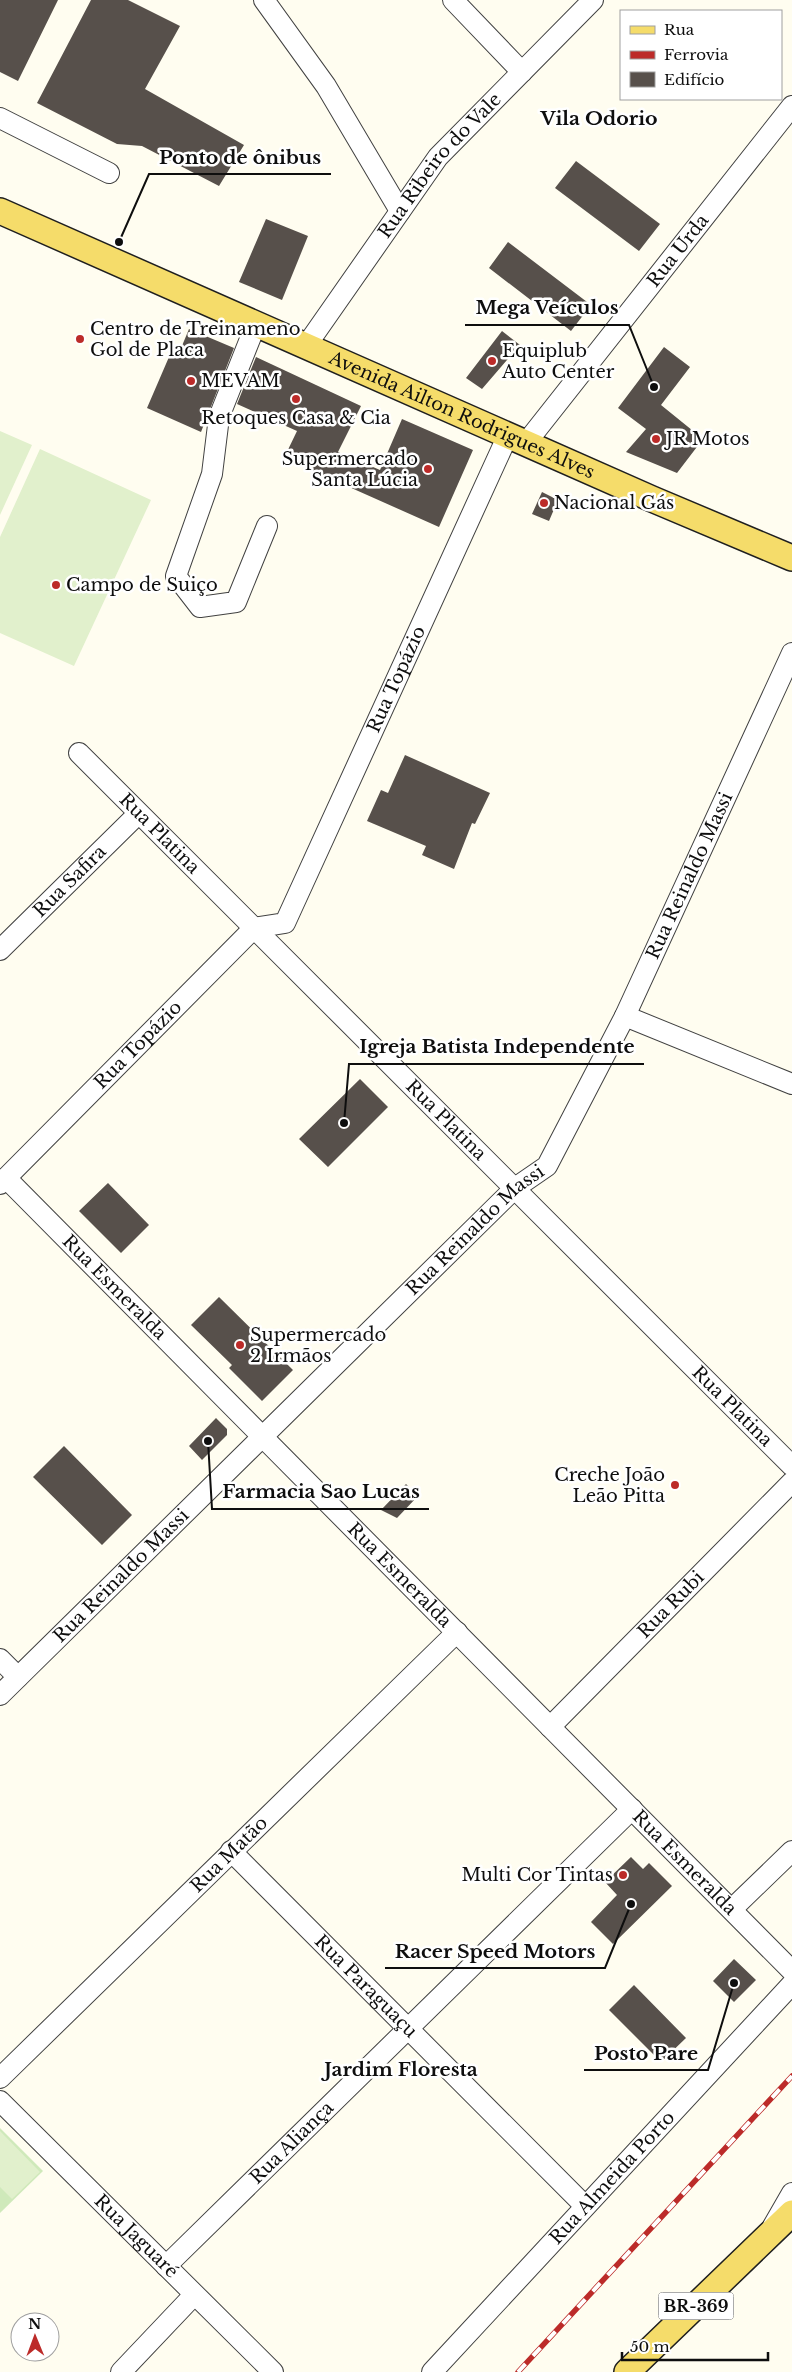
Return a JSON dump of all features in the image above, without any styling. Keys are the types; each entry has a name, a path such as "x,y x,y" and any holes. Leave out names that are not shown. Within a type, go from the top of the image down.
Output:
{"main road":[{"name":"Avenida Ailton Rodrigues Alves","path":"0,211 791,558"},
{"name":"BR-369","path":"627,2372 792,2213"}],"street":[{"path":"264,0 326,86 400,211"},
{"path":"453,0 522,72"},
{"name":"Rua Ribeiro do Vale","path":"306,346 438,157 593,0"},
{"name":"Rua Urda","path":"517,439 792,106"},
{"path":"0,118 109,173"},
{"path":"256,324 219,417 212,474 176,576 200,607 236,602 267,526"},
{"name":"Rua Topázio","path":"274,948 517,439"},
{"name":"Rua Reinaldo Massi","path":"0,1695 515,1188 547,1166 625,1016 792,653"},
{"name":"Rua Platina","path":"79,753 792,1466"},
{"name":"Rua Safira","path":"1,947 138,814"},
{"path":"254,928 285,923"},
{"name":"Rua Topázio","path":"3,1181 254,928"},
{"path":"625,1016 792,1084"},
{"name":"Rua Esmeralda","path":"3,1181 457,1632 792,1971"},
{"name":"Rua Rubi","path":"550,1727 792,1482"},
{"name":"Rua Matão","path":"0,2078 457,1632"},
{"path":"0,1659 18,1677"},
{"name":"Rua Aliança","path":"166,2266 632,1809"},
{"name":"Rua Paraguaçu","path":"231,1851 406,2029 585,2206"},
{"path":"732,1910 792,1851"},
{"name":"Rua Almeida Porto","path":"432,2372 792,1984"},
{"name":"Rua Jaguaré","path":"0,2101 273,2372"},
{"path":"764,2240 792,2193"},
{"path":"121,2372 194,2295"}],"green space":[{"path":"0,431 32,445 0,515"},
{"name":"Campo de Suiço","path":"40,449 151,500 74,666 0,633 0,537"},
{"path":"0,2128 43,2171 0,2213"},
{"path":"0,2131 40,2172 12,2199 0,2187"}],"building":[{"path":"0,0 58,0 18,81 0,72"},
{"path":"91,0 128,0 180,26 145,89 244,145 219,186 142,146 117,144 37,103"},
{"path":"576,161 660,224 639,251 555,188"},
{"path":"266,219 308,236 282,300 239,282"},
{"path":"508,242 591,305 571,331 489,268"},
{"name":"MEVAM","path":"189,329 234,348 201,432 147,408 172,350 179,353"},
{"name":"Equiplub Auto Center","path":"502,331 520,345 482,389 466,378"},
{"path":"664,347 690,367 661,405 703,439 677,473 626,452 646,429 618,408"},
{"path":"256,357 361,406 338,452 380,470 402,419 473,450 439,527 284,458 297,431 237,404"},
{"name":"Nacional Gás","path":"542,492 558,500 549,521 532,514"},
{"path":"405,755 490,793 475,824 472,823 454,869 422,855 426,846 367,821 381,790 388,793"},
{"path":"360,1079 388,1107 328,1167 299,1139"},
{"path":"108,1183 149,1225 121,1253 79,1211"},
{"name":"Supermercado 2 Irmãos","path":"219,1297 293,1370 262,1401 229,1368 232,1365 191,1325"},
{"path":"216,1418 227,1429 227,1435 202,1460 189,1446"},
{"path":"64,1446 132,1515 102,1545 33,1477"},
{"path":"406,1484 418,1496 397,1518 381,1510"},
{"path":"631,1857 643,1869 649,1863 672,1886 613,1944 591,1922 617,1895 605,1882"},
{"path":"734,1959 756,1980 734,2002 713,1981"},
{"path":"634,1985 686,2038 661,2062 609,2010"}],"railway":[{"path":"518,2372 792,2076"}],"place":[{"name":"Ponto de ônibus","path":"119,242"},
{"name":"Centro de Treinameno Gol de Placa","path":"80,339"},
{"name":"Equiplub Auto Center","path":"492,361"},
{"name":"MEVAM","path":"191,381"},
{"name":"Mega Veículos","path":"654,387"},
{"name":"Retoques Casa & Cia","path":"296,399"},
{"name":"JR Motos","path":"656,439"},
{"name":"Supermercado Santa Lúcia","path":"428,469"},
{"name":"Nacional Gás","path":"544,503"},
{"name":"Campo de Suiço","path":"56,585"},
{"name":"Igreja Batista Independente","path":"344,1123"},
{"name":"Supermercado 2 Irmãos","path":"240,1345"},
{"name":"Farmacia Sao Lucas","path":"208,1441"},
{"name":"Creche João Leão Pitta","path":"675,1485"},
{"name":"Multi Cor Tintas","path":"623,1875"},
{"name":"Racer Speed Motors","path":"631,1904"},
{"name":"Posto Pare","path":"734,1983"}],"district":[{"name":"Vila Odorio","path":"599,118"},
{"name":"Jardim Floresta","path":"401,2069"}]}
